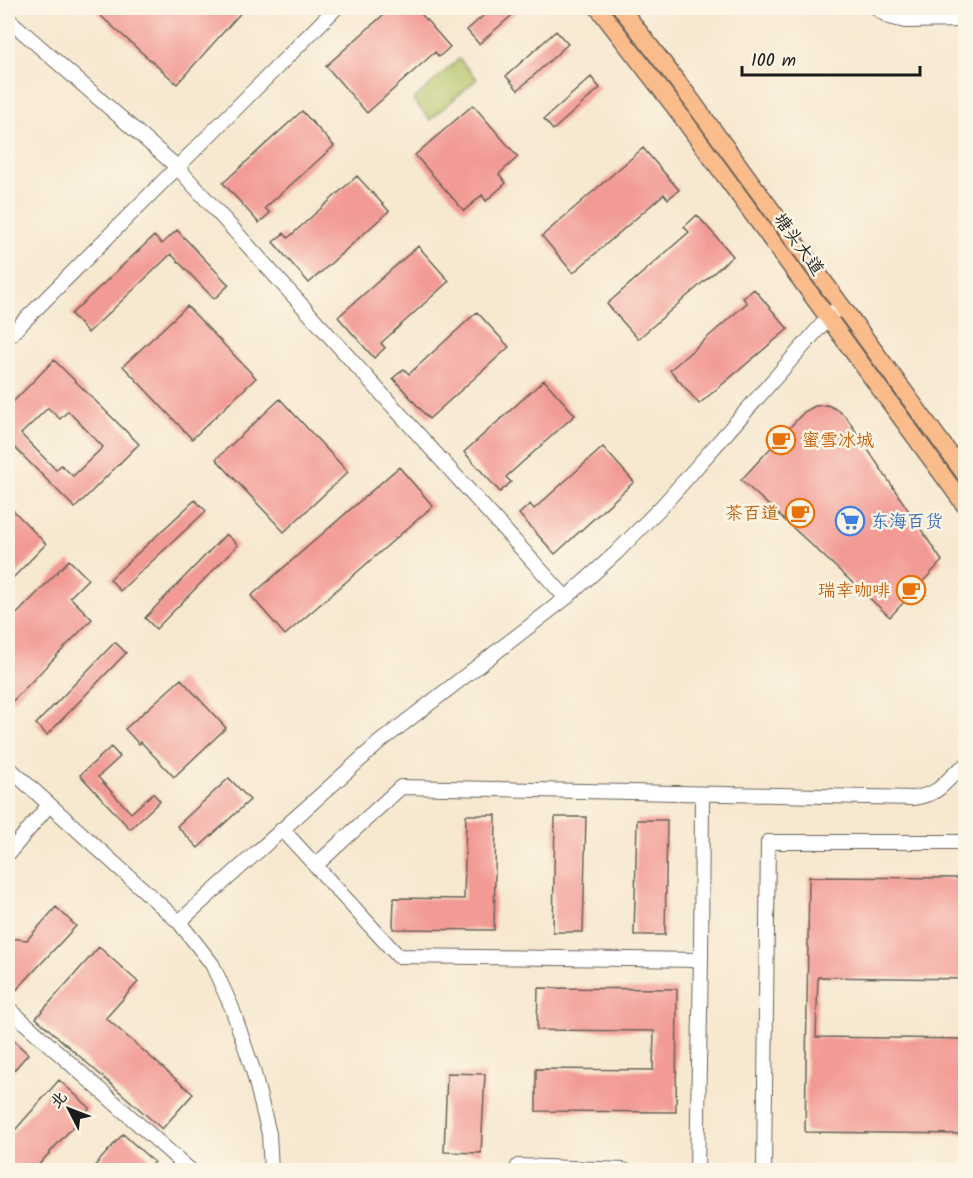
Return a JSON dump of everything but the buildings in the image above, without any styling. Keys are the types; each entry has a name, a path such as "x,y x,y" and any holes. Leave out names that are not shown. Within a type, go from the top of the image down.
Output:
{"main road":[{"name":"塘头大道","path":"598,8 673,105 966,507"},
{"name":"塘头大道","path":"621,8 687,94 966,476"}],"street":[{"path":"8,337 336,8"},
{"path":"876,8 889,17 905,21 966,20"},
{"path":"8,19 177,167 566,597"},
{"path":"179,922 381,741 566,597 616,553 664,504 840,303"},
{"path":"315,866 401,787 913,798 930,795 966,765"},
{"path":"8,767 179,922 212,964 232,1008 252,1070 269,1134 272,1170"},
{"path":"697,1170 702,794"},
{"path":"8,854 49,805"},
{"path":"282,829 398,956 701,960"},
{"path":"765,1170 768,842 966,842"},
{"path":"8,1008 190,1170"},
{"path":"518,1166 624,1170"}],"green space":[{"path":"459,59 477,79 430,120 413,100"}],"place":[{"name":"蜜雪冰城","path":"781,440"},
{"name":"茶百道","path":"800,513"},
{"name":"东海百货","path":"850,521"},
{"name":"瑞幸咖啡","path":"911,590"}]}
